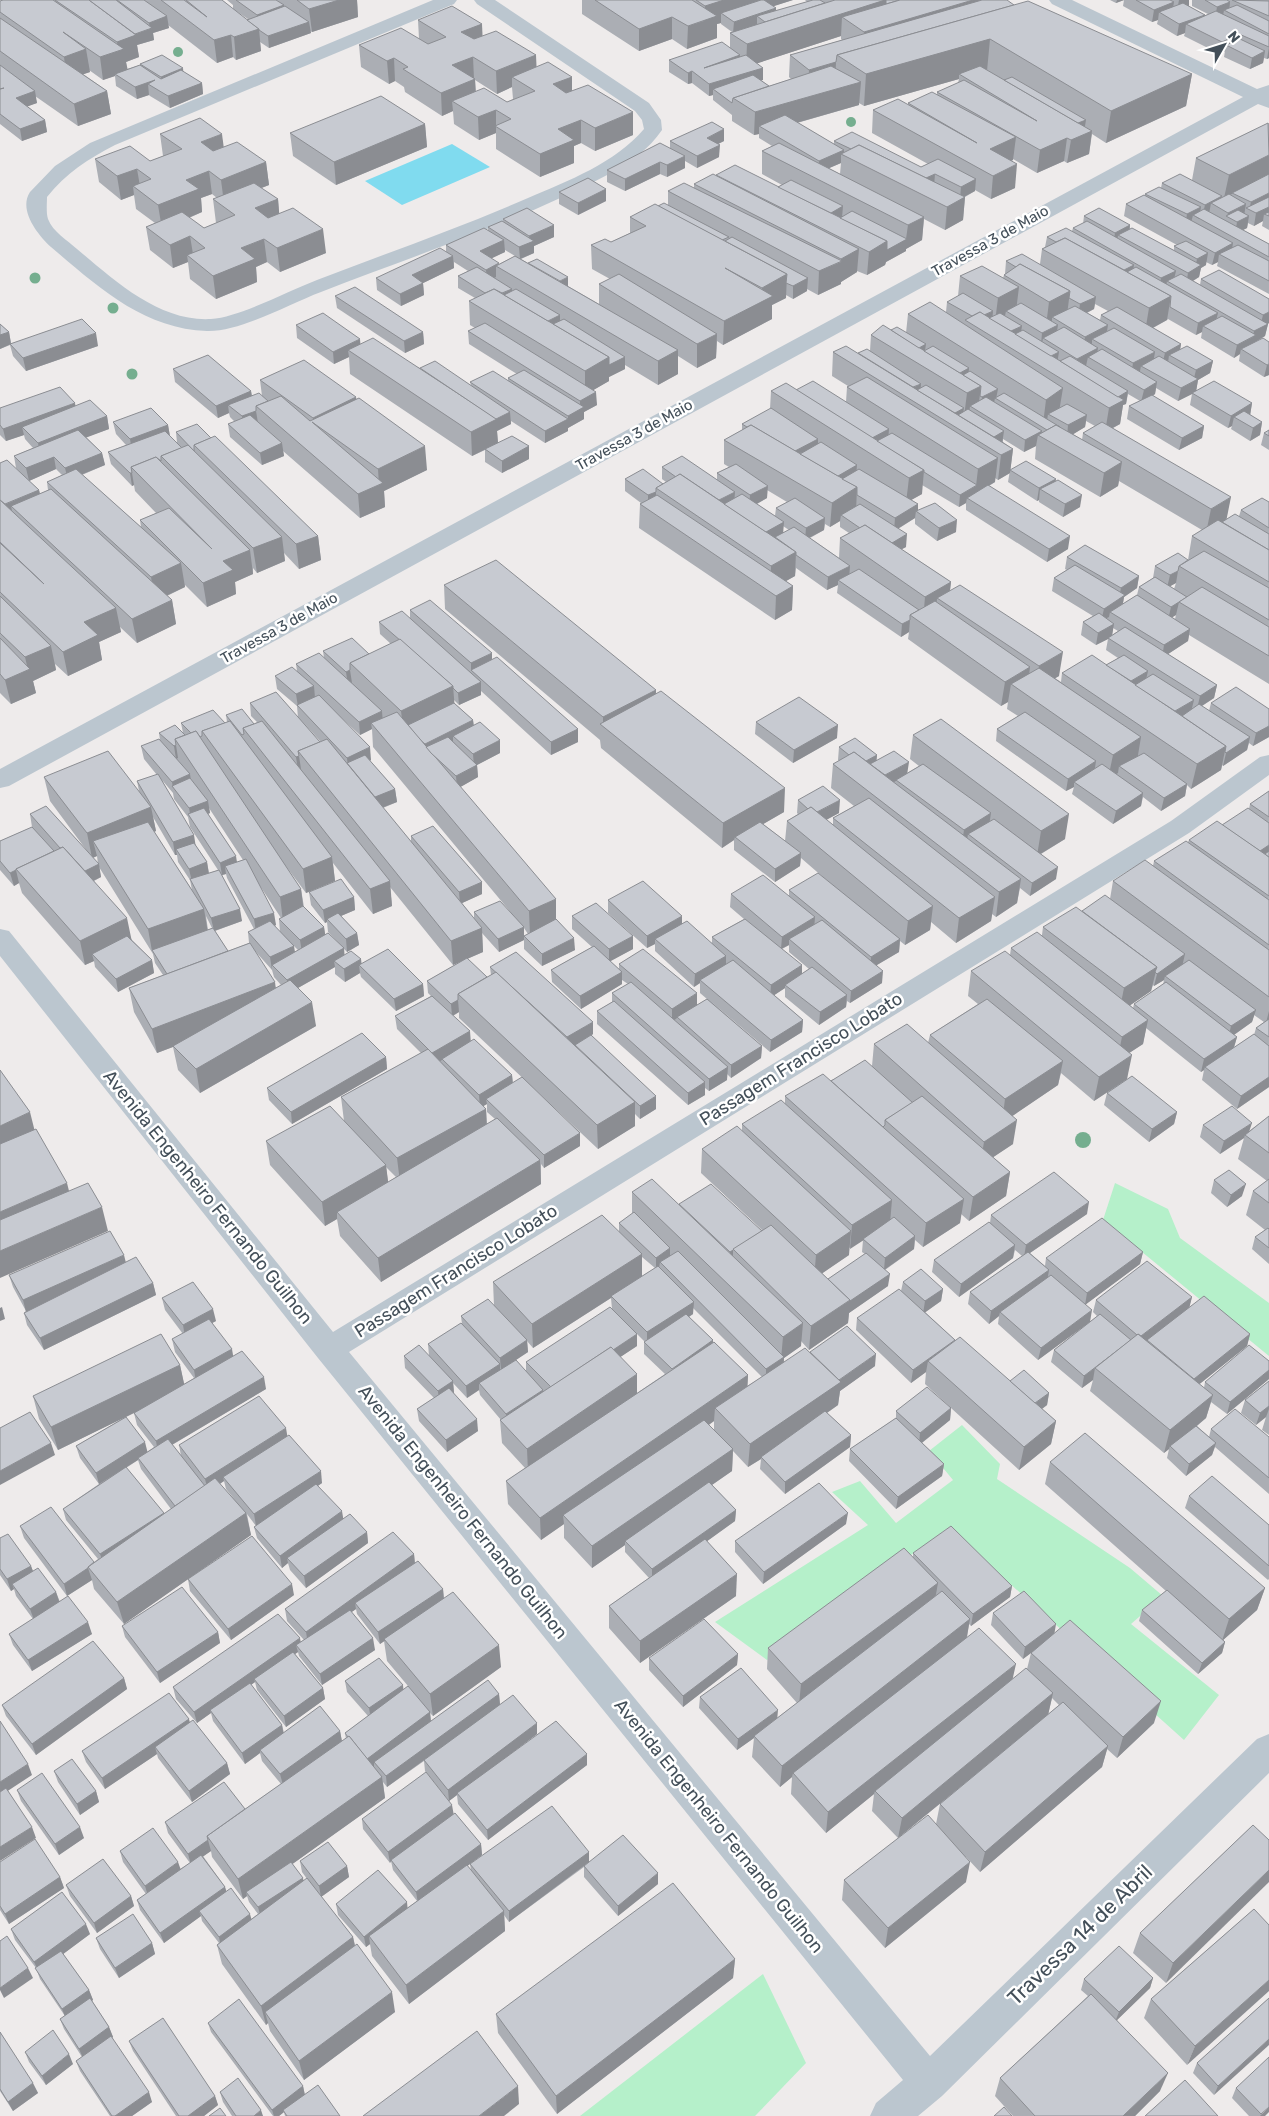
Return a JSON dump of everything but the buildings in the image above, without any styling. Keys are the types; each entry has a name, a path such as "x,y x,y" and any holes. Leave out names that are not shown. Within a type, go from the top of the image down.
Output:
{"street":[{"path":"448,0 108,141 87,152 69,162 54,174 37,196 38,218 47,233 132,302 179,323 211,325 249,315 544,198 598,173 633,152 645,142 653,131 653,125 650,117 642,107 568,55 483,0"},
{"path":"1058,0 1265,96"},
{"name":"Travessa 3 de Maio","path":"0,780 1265,96"},
{"name":"Passagem Francisco Lobato","path":"329,1349 1180,827 1269,763"},
{"name":"Avenida Engenheiro Fernando Guilhon","path":"0,938 329,1349 929,2083"},
{"name":"Travessa 14 de Abril","path":"889,2116 929,2083 1269,1750"}],"green space":[{"path":"1115,1183 1168,1209 1180,1238 1269,1303 1269,1356 1103,1220"},
{"path":"962,1425 1000,1464 997,1479 1130,1568 1163,1596 1131,1624 1219,1695 1184,1740 948,1528 767,1660 715,1622 868,1525 832,1492 860,1481 896,1523 953,1480 929,1451"},
{"path":"763,1974 806,2063 755,2116 580,2116"}],"water":[{"path":"452,144 490,167 402,205 365,181"}]}
